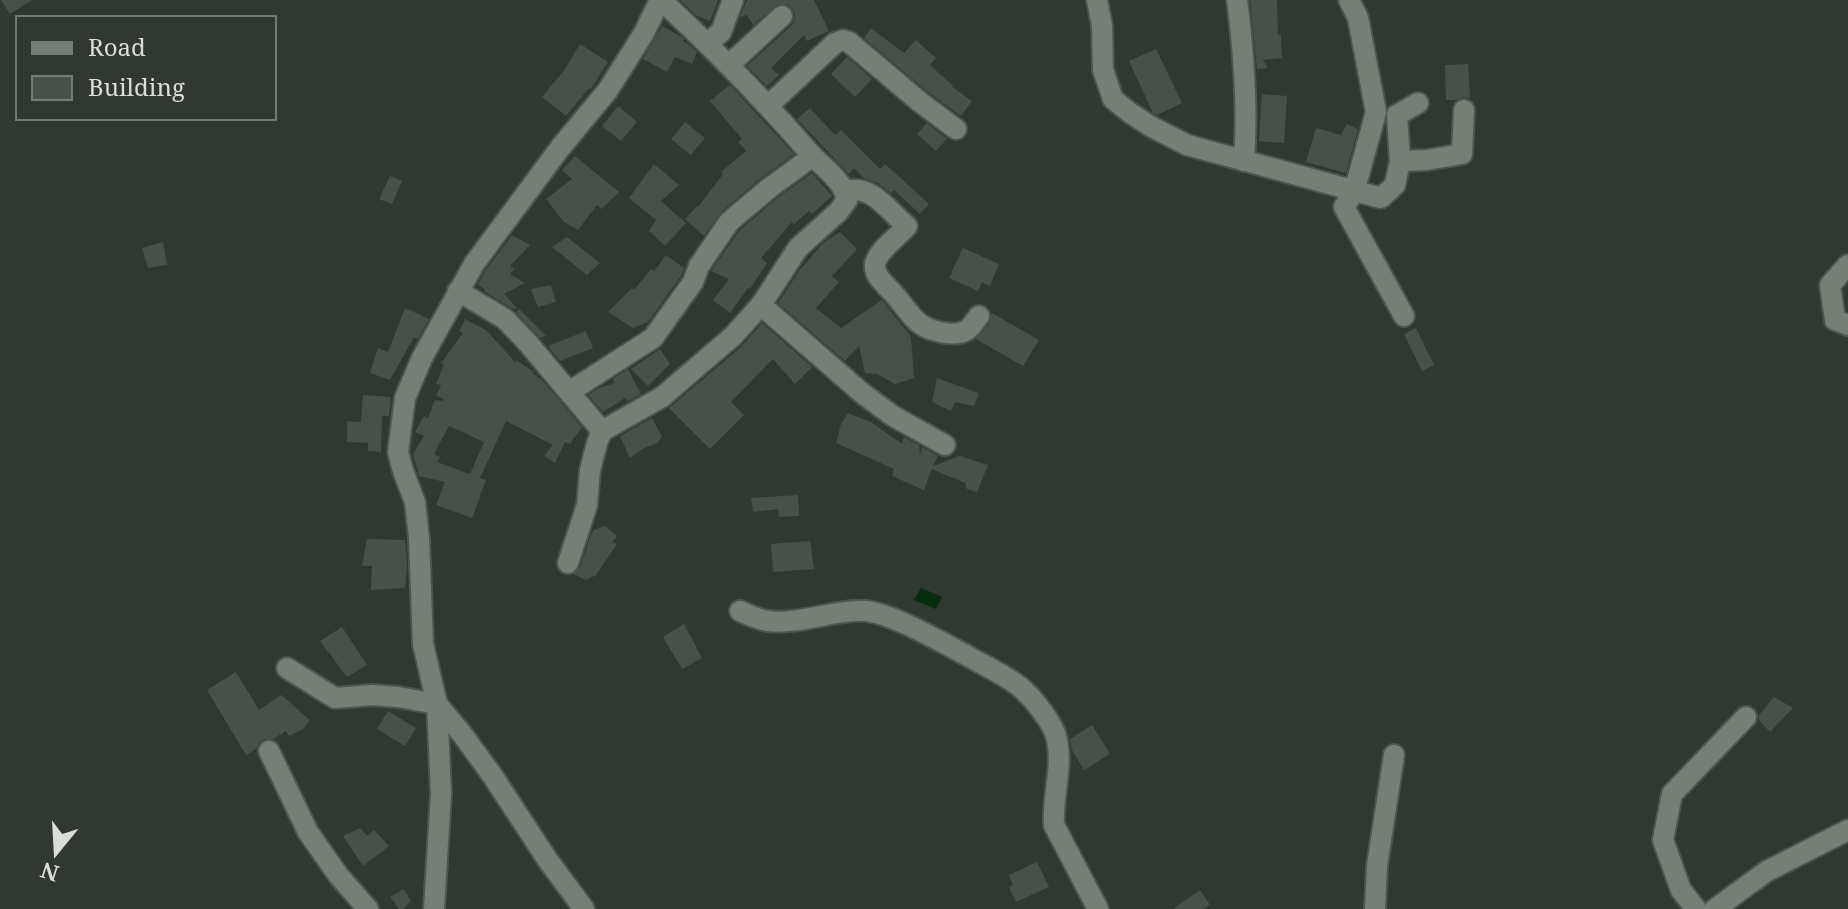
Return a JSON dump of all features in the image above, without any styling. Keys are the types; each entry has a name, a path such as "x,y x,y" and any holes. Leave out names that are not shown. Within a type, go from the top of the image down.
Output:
{"street":[{"path":"434,909 441,793 437,704 423,644 415,502 398,452 405,398 422,358 474,264 560,148 608,90 644,33 660,0 769,105 832,174 845,191 847,200 798,248 761,305 733,336 662,397 602,431 590,470 587,505 568,563"},
{"path":"708,43 721,32 733,0"},
{"path":"1097,0 1102,26 1103,70 1113,99 1150,126 1187,145 1381,198 1395,185 1400,161 1397,115 1418,103"},
{"path":"1237,0 1244,55 1247,122 1244,161"},
{"path":"1349,0 1358,18 1376,112 1354,192 1344,207 1404,316"},
{"path":"729,65 782,16"},
{"path":"769,105 835,43 843,40 956,129"},
{"path":"1400,161 1462,154 1464,110"},
{"path":"569,392 653,338 693,282 699,266 729,222 813,156"},
{"path":"845,191 860,190 873,195 907,226 880,253 875,269 879,278 917,322 954,333 966,331 979,316"},
{"path":"1848,265 1830,285 1835,320 1848,325"},
{"path":"458,291 505,319 602,431"},
{"path":"761,305 862,393 893,416 945,445"},
{"path":"740,611 768,621 866,611 929,635 1018,686 1037,704 1057,738 1054,825 1098,909"},
{"path":"287,668 335,698 372,695 437,704 462,734 584,909"},
{"path":"1696,909 1681,890 1663,840 1672,794 1746,717"},
{"path":"269,751 308,832 338,875 368,909"},
{"path":"1375,909 1377,866 1394,755"},
{"path":"1715,909 1767,871 1848,830"}],"shaded area":[{"path":"921,588 942,597 936,609 914,600"}],"building":[{"path":"1,0 32,0 10,14"},
{"path":"680,0 718,0 710,21 697,16"},
{"path":"747,0 814,0 829,31 807,41 804,35 771,68 779,75 767,86 747,66 791,26 795,14 787,4 778,4 753,25 747,15 740,17"},
{"path":"1250,0 1277,0 1282,58 1263,60 1268,68 1257,69"},
{"path":"662,26 680,36 697,52 692,64 675,57 667,72 643,59"},
{"path":"871,28 904,53 916,40 936,58 930,65 972,101 961,116 864,38"},
{"path":"580,44 608,62 591,89 566,116 542,97"},
{"path":"1156,49 1182,103 1157,115 1153,113 1129,61"},
{"path":"847,57 872,79 855,97 831,74"},
{"path":"1468,64 1470,98 1446,100 1445,65"},
{"path":"730,85 794,154 721,212 704,236 685,219 698,207 723,174 721,172 746,151 738,142 742,139 710,101"},
{"path":"1262,94 1287,96 1284,143 1259,141"},
{"path":"618,106 637,122 621,141 602,126"},
{"path":"810,108 835,135 841,130 880,169 885,164 929,204 920,214 894,190 891,193 878,183 864,178 854,168 849,174 797,119"},
{"path":"685,122 705,138 691,155 671,139"},
{"path":"927,123 947,139 936,151 917,134"},
{"path":"1347,124 1358,129 1346,173 1306,162 1316,128 1341,135"},
{"path":"575,156 619,192 601,209 597,205 578,230 564,222 546,199 572,179 562,170"},
{"path":"654,164 679,185 661,201 686,223 665,246 649,231 656,220 629,198"},
{"path":"812,173 832,196 812,214 809,211 794,224 792,222 761,258 767,263 730,313 713,300 729,279 711,271 739,231"},
{"path":"390,176 402,181 392,204 379,199"},
{"path":"840,232 857,249 832,276 839,282 816,308 841,328 882,300 911,337 914,378 895,384 877,374 865,373 859,346 845,361 778,303 823,243"},
{"path":"512,235 530,245 510,266 514,269 510,274 525,283 504,294 517,308 513,309 478,284"},
{"path":"567,237 600,263 587,275 552,247"},
{"path":"163,242 167,265 148,268 142,248"},
{"path":"963,248 999,264 990,286 982,282 978,291 949,278"},
{"path":"666,255 684,268 648,322 633,328 608,312 632,288 634,290 651,269 654,271"},
{"path":"551,285 556,302 538,307 531,289"},
{"path":"405,308 429,319 418,339 414,337 390,380 370,373 378,348 388,352"},
{"path":"519,309 546,336 540,338 516,312"},
{"path":"992,313 1039,340 1023,366 976,339 989,324"},
{"path":"465,319 486,330 515,362 542,380 582,427 570,444 565,442 555,463 544,456 553,445 506,421 480,478 486,480 472,518 436,505 445,482 419,476 413,454 424,436 415,432 424,416 428,418 435,400 444,399 436,396 441,385 436,384 444,364 441,363 463,333 459,331","holes":["449,426 484,442 470,474 437,462 440,457 434,454"]},
{"path":"762,323 812,367 795,384 773,359 731,402 744,415 710,449 669,408 742,346"},
{"path":"1416,328 1434,365 1422,371 1404,334"},
{"path":"586,331 593,348 560,361 548,346"},
{"path":"660,349 670,364 648,386 631,369"},
{"path":"628,369 641,394 628,401 625,398 603,412 588,395 615,383 613,379"},
{"path":"937,378 979,393 974,406 955,402 951,411 932,402"},
{"path":"363,395 391,397 389,416 382,416 381,452 368,451 368,443 347,442 347,421 361,422"},
{"path":"848,413 871,422 902,444 904,437 919,445 920,456 922,447 938,456 933,466 960,456 988,465 977,492 967,489 965,483 932,469 924,490 892,476 894,469 836,443 841,424"},
{"path":"652,418 662,437 630,458 620,436"},
{"path":"798,495 799,516 779,517 778,509 753,512 751,498"},
{"path":"605,526 617,536 612,542 617,544 596,575 586,580 573,574 580,567 594,530"},
{"path":"367,539 405,540 405,588 371,590 372,566 362,566"},
{"path":"810,541 814,569 773,572 771,544"},
{"path":"684,624 702,658 682,669 663,637"},
{"path":"342,627 367,665 347,677 320,641"},
{"path":"236,672 259,710 281,695 310,720 303,729 289,736 286,731 273,739 264,739 246,755 207,690"},
{"path":"1774,697 1793,708 1770,732 1759,720 1759,715"},
{"path":"388,711 416,728 405,746 377,729"},
{"path":"1092,725 1110,754 1084,770 1072,750 1070,739"},
{"path":"360,828 367,836 374,830 389,846 363,866 343,836"},
{"path":"1037,862 1049,887 1016,902 1009,887 1013,885 1009,875"},
{"path":"404,889 411,901 399,909 390,897"},
{"path":"1200,890 1210,905 1204,909 1173,909"}]}
